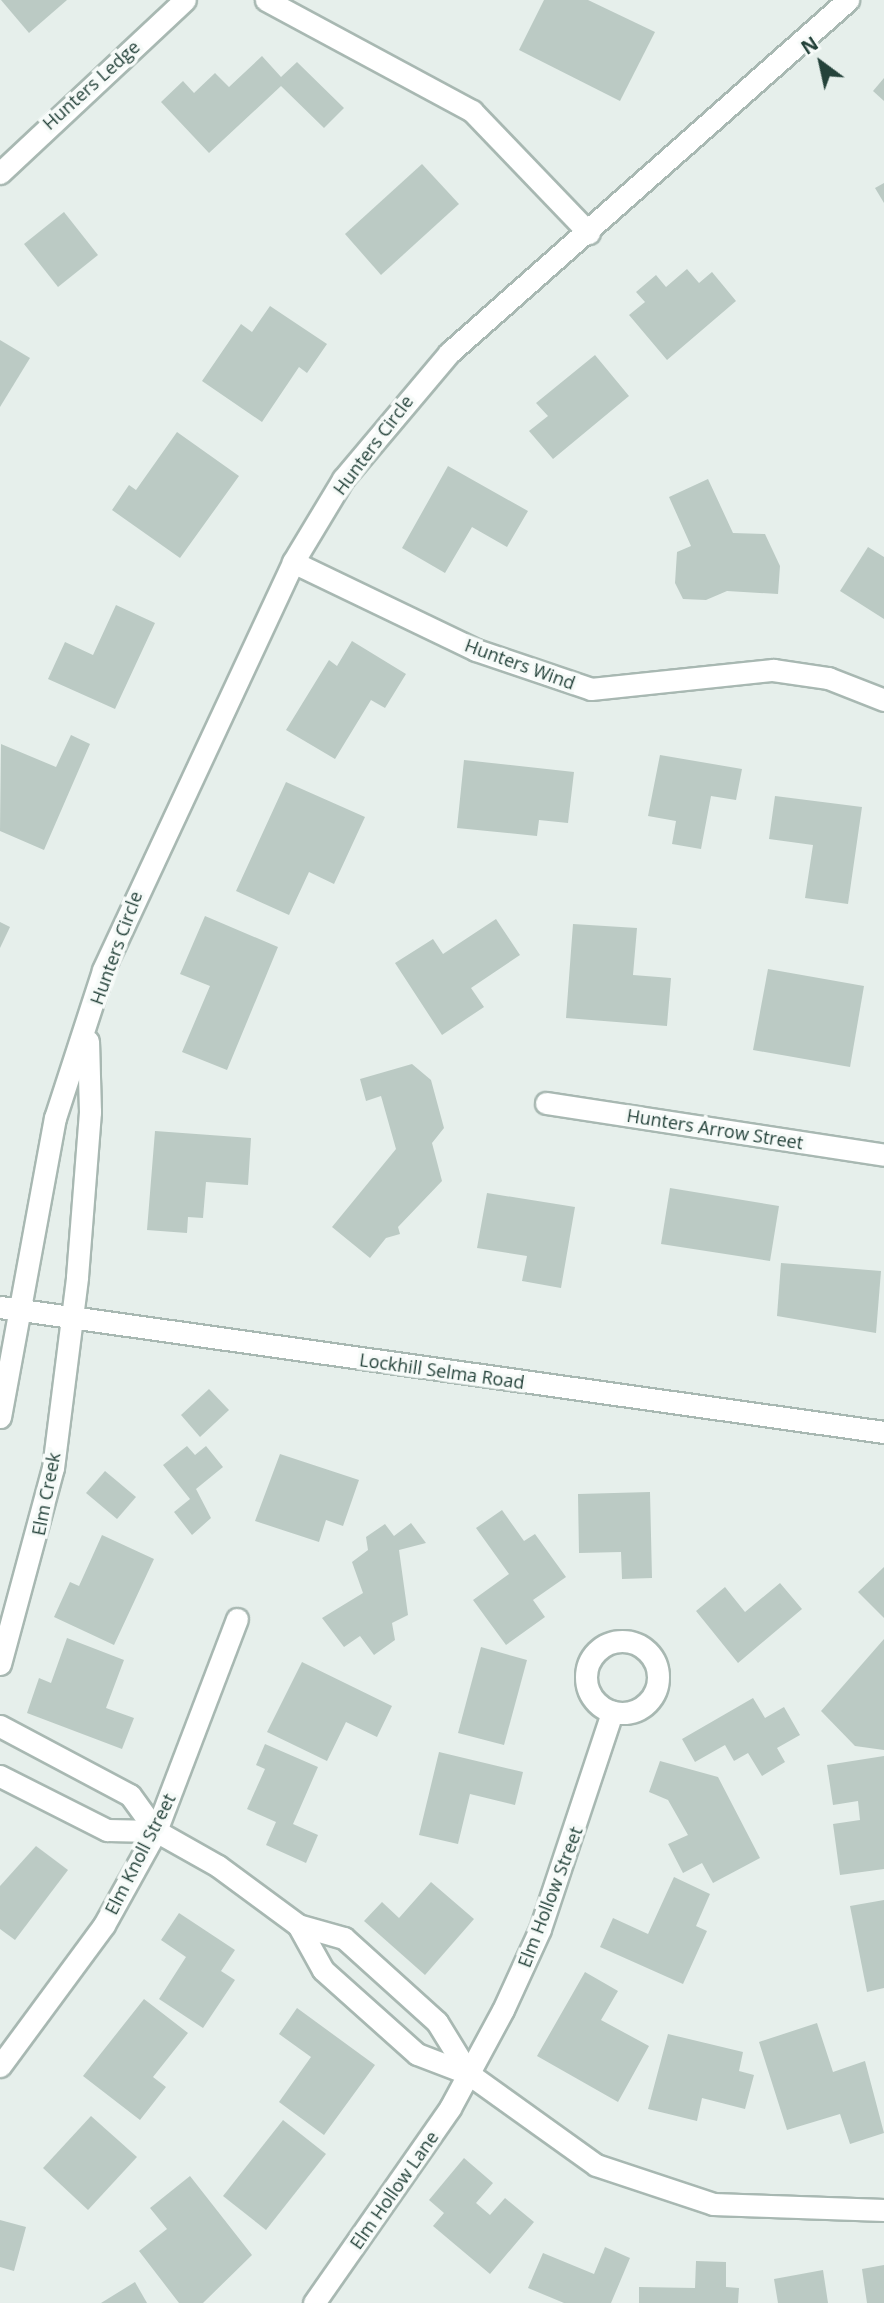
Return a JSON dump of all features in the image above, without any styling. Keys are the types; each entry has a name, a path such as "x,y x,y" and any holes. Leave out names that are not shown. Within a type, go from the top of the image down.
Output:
{"street":[{"name":"Hunters Ledge","path":"0,173 185,0"},
{"path":"266,0 342,46 424,81 472,111 589,233"},
{"name":"Hunters Circle","path":"9,1308 55,1118 130,902 293,562 390,416 449,353 589,233 848,0"},
{"name":"Hunters Wind","path":"293,562 476,650 591,689 773,670 828,678 884,700"},
{"name":"Hunters Circle","path":"74,1319 90,1112 88,1028"},
{"name":"Hunters Arrow Street","path":"546,1103 884,1155"},
{"path":"0,1417 9,1308"},
{"name":"Lockhill Selma Road","path":"9,1308 884,1432"},
{"name":"Elm Creek","path":"0,1664 42,1526 74,1319"},
{"name":"Elm Knoll Street","path":"0,2066 104,1925 156,1831 237,1619"},
{"name":"Elm Hollow Street","path":"469,2074 540,1929 612,1712"},
{"path":"0,1726 130,1795 156,1831 218,1866 298,1926 344,1938 437,2022 469,2074"},
{"path":"0,1776 107,1830 156,1831"},
{"path":"298,1926 323,1970 418,2054 469,2074 572,2151 673,2195 753,2208 884,2210"},
{"name":"Elm Hollow Lane","path":"314,2303 469,2074"}],"building":[{"path":"1,0 67,0 29,33"},
{"path":"544,0 588,0 655,32 620,101 519,50"},
{"path":"262,56 281,77 297,62 344,108 324,128 281,86 209,153 161,102 183,81 194,93 215,73 229,87"},
{"path":"884,78 884,101 873,91"},
{"path":"422,164 459,204 381,275 345,234"},
{"path":"884,183 884,203 875,188"},
{"path":"64,212 98,255 58,287 24,244"},
{"path":"687,269 699,283 712,272 736,301 667,360 629,315 645,302 636,292 656,275 666,287"},
{"path":"270,306 327,344 307,373 299,367 262,422 202,381 241,324 252,332"},
{"path":"0,340 30,358 0,407"},
{"path":"595,355 629,396 553,459 529,431 548,416 536,403"},
{"path":"177,432 239,476 180,558 112,510 129,485 136,490"},
{"path":"448,466 528,511 507,547 472,527 445,573 402,548"},
{"path":"708,479 733,533 765,534 780,566 778,594 727,591 706,600 683,599 675,583 677,552 691,546 669,497"},
{"path":"868,547 884,557 884,619 840,591"},
{"path":"116,605 155,623 115,709 48,679 65,642 93,655"},
{"path":"352,641 406,674 385,708 371,700 335,759 286,730 329,660 337,666"},
{"path":"71,735 90,744 44,850 0,831 1,744 56,767"},
{"path":"660,755 742,769 736,800 711,796 701,849 672,844 676,821 648,816"},
{"path":"464,760 574,772 568,823 539,820 537,836 457,828"},
{"path":"286,782 365,817 334,884 309,872 289,915 236,891"},
{"path":"775,796 862,807 848,904 805,898 813,845 769,839"},
{"path":"205,916 278,947 227,1070 182,1052 210,986 180,974"},
{"path":"496,919 520,955 471,988 484,1007 442,1035 395,963 433,939 443,954"},
{"path":"0,922 10,927 0,948"},
{"path":"573,924 637,928 633,975 671,978 667,1026 566,1018"},
{"path":"768,969 864,986 850,1067 753,1050"},
{"path":"412,1064 431,1080 444,1128 432,1143 442,1181 398,1227 400,1234 386,1238 370,1258 332,1227 396,1149 381,1096 366,1101 360,1079"},
{"path":"155,1131 251,1138 248,1185 206,1182 203,1218 188,1217 187,1233 147,1230"},
{"path":"670,1188 779,1206 770,1261 661,1244"},
{"path":"487,1193 575,1207 561,1288 522,1281 527,1256 477,1248"},
{"path":"781,1263 881,1271 876,1333 777,1316"},
{"path":"209,1389 229,1410 200,1437 181,1415"},
{"path":"187,1446 195,1455 206,1446 223,1467 196,1489 211,1518 192,1535 174,1512 190,1499 163,1465"},
{"path":"280,1454 359,1480 343,1526 326,1520 319,1542 255,1521"},
{"path":"105,1471 136,1497 117,1519 86,1493"},
{"path":"650,1492 652,1578 622,1579 621,1552 579,1553 578,1494"},
{"path":"502,1510 524,1541 535,1534 566,1577 533,1600 545,1617 506,1645 473,1600 509,1574 476,1528"},
{"path":"411,1523 426,1543 399,1550 408,1615 392,1623 395,1640 374,1655 360,1636 344,1647 322,1618 363,1593 352,1562 368,1550 366,1537 385,1524 394,1536"},
{"path":"102,1535 154,1559 114,1645 54,1617 70,1582 79,1586"},
{"path":"884,1567 884,1618 858,1592"},
{"path":"780,1583 802,1609 738,1663 696,1611 725,1587 745,1612"},
{"path":"67,1638 124,1660 106,1708 134,1718 122,1749 27,1713 39,1678 51,1683"},
{"path":"884,1639 884,1750 855,1746 821,1711"},
{"path":"481,1647 527,1660 504,1745 458,1733"},
{"path":"302,1662 392,1706 377,1737 346,1722 327,1761 267,1732"},
{"path":"753,1698 765,1718 784,1707 800,1735 777,1748 785,1762 762,1776 748,1753 734,1761 725,1745 695,1762 682,1739"},
{"path":"265,1744 318,1767 293,1824 318,1835 306,1863 266,1845 276,1822 247,1809 265,1769 256,1765"},
{"path":"439,1752 523,1772 515,1805 470,1794 458,1844 419,1835"},
{"path":"884,1756 884,1869 840,1875 833,1824 860,1820 858,1801 833,1805 827,1765"},
{"path":"660,1761 718,1777 760,1858 713,1883 702,1863 683,1873 668,1844 688,1835 668,1800 649,1792"},
{"path":"36,1846 68,1870 15,1940 0,1929 0,1886"},
{"path":"674,1877 710,1894 696,1926 707,1931 683,1984 600,1947 613,1918 648,1934"},
{"path":"431,1882 474,1919 425,1975 364,1921 382,1902 399,1918"},
{"path":"884,1900 884,1988 867,1992 850,1906"},
{"path":"179,1913 235,1950 221,1971 235,1980 203,2028 159,1999 186,1957 161,1940"},
{"path":"585,1972 618,1991 601,2020 649,2046 618,2102 537,2056"},
{"path":"144,1999 188,2033 153,2077 166,2087 140,2120 83,2076"},
{"path":"297,2008 375,2065 324,2135 279,2102 311,2057 279,2034"},
{"path":"817,2023 833,2072 865,2061 884,2133 850,2144 840,2114 787,2130 759,2042"},
{"path":"668,2034 743,2052 739,2071 754,2075 745,2109 702,2098 697,2121 648,2109"},
{"path":"91,2116 137,2157 88,2210 43,2168"},
{"path":"283,2120 326,2154 266,2230 223,2196"},
{"path":"464,2158 493,2183 476,2203 490,2215 505,2198 534,2222 490,2274 433,2226 444,2213 429,2200"},
{"path":"190,2176 252,2255 203,2303 179,2303 139,2251 167,2229 150,2208"},
{"path":"0,2220 26,2227 14,2271 0,2267"},
{"path":"605,2247 630,2258 611,2303 564,2303 528,2288 543,2253 594,2274"},
{"path":"696,2261 726,2262 726,2287 739,2288 738,2303 639,2303 639,2287 695,2288"},
{"path":"884,2265 884,2303 867,2303 862,2269"},
{"path":"823,2270 828,2303 778,2303 774,2279"},
{"path":"135,2282 147,2303 101,2303"}]}
